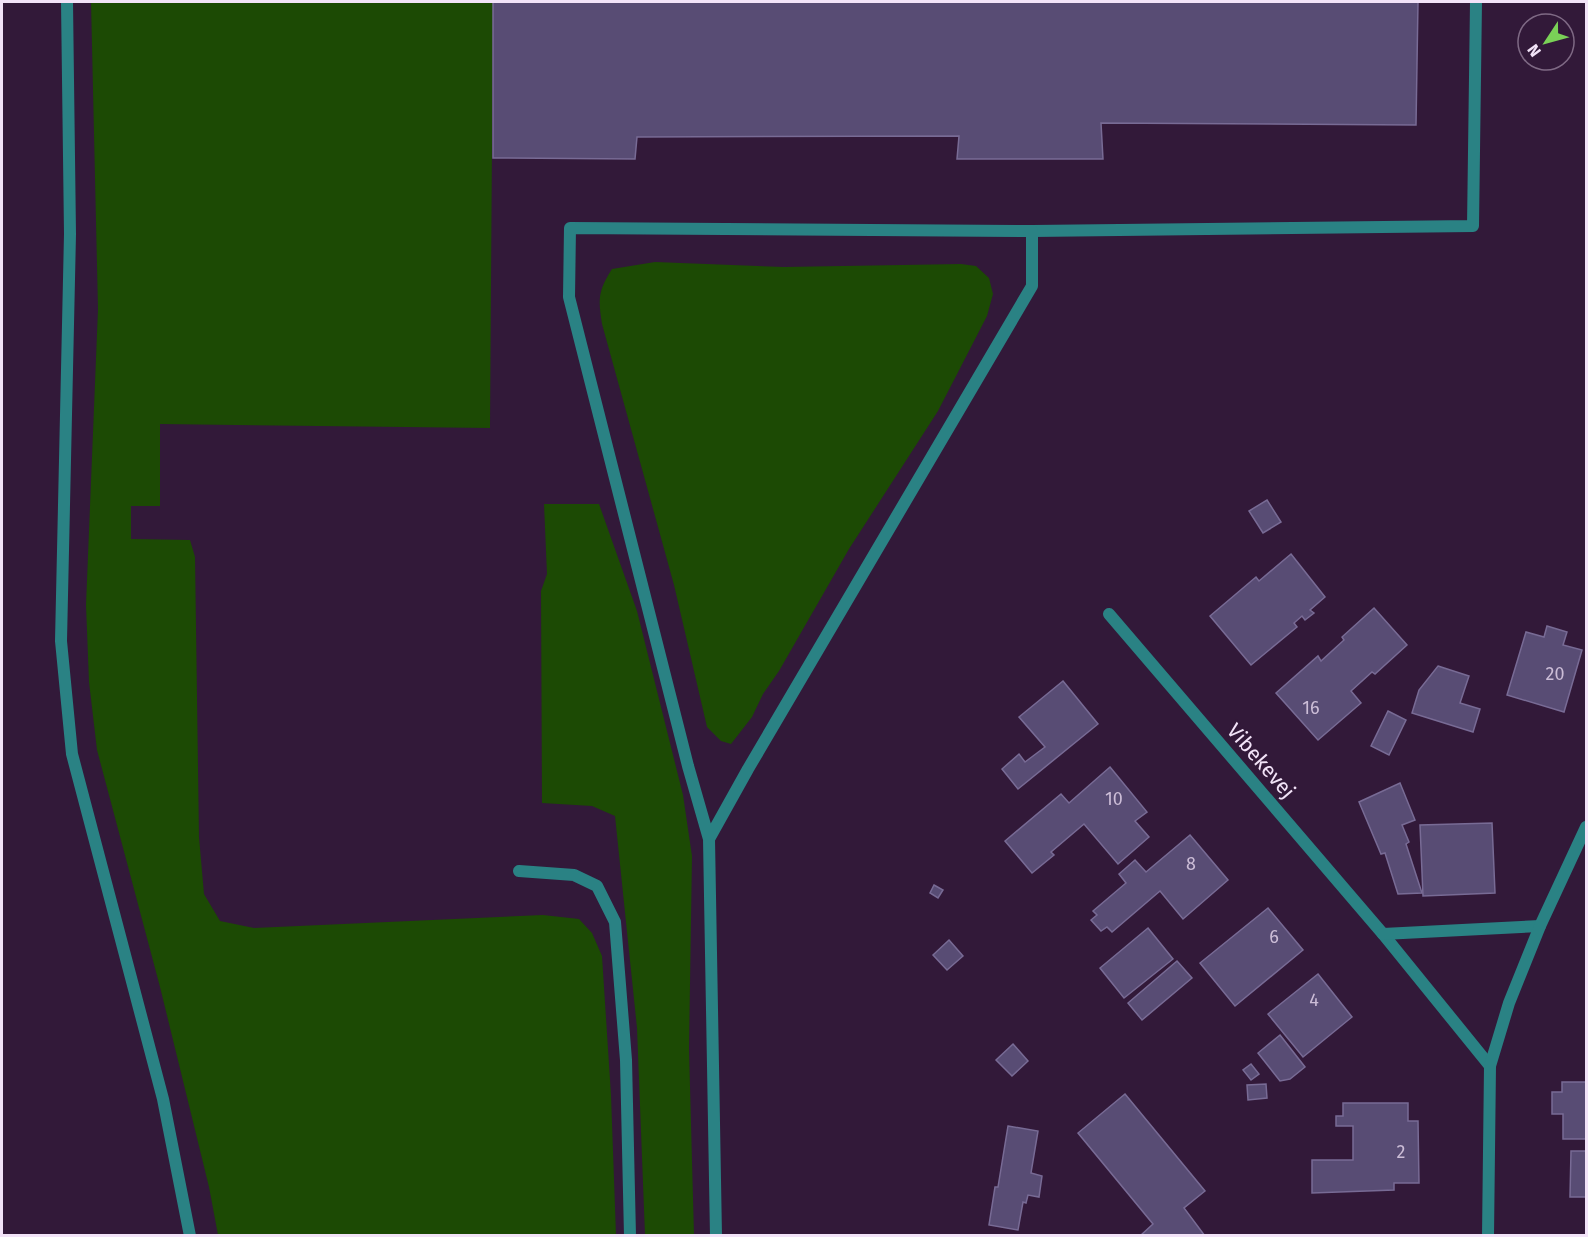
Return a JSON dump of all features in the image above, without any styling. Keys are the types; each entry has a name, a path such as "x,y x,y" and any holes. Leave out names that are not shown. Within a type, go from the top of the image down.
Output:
{"street":[{"path":"67,2 70,234 61,641 72,754 163,1099 190,1236"},
{"path":"716,1236 709,839 685,755 569,297 570,228 1032,231 1473,226 1476,2"},
{"path":"709,839 1032,286 1032,231"},
{"name":"Vibekevej","path":"1109,614 1383,934 1490,1066"},
{"path":"1488,1236 1490,1066 1509,1004 1540,926 1587,827"},
{"path":"519,871 574,875 597,886 615,922 626,1060 630,1236"},
{"path":"1383,934 1540,926"}],"green space":[{"path":"91,2 493,2 490,428 160,424 160,506 131,506 131,539 190,540 195,557 199,837 204,894 220,921 254,928 543,915 579,919 592,933 602,956 611,1095 616,1235 218,1235 209,1187 160,987 97,750 89,682 86,605 98,309"},
{"path":"655,262 784,267 961,264 976,266 989,278 993,294 987,316 938,411 849,549 779,671 763,694 752,717 731,744 721,741 707,727 674,585 602,324 600,295 612,269"},
{"path":"544,504 599,504 637,611 683,795 692,856 689,1049 694,1235 645,1235 637,1028 615,816 592,806 542,803 541,591 547,574"}],"building":[{"path":"493,2 1418,2 1416,125 1101,123 1103,159 957,159 959,136 637,137 635,159 493,158"},
{"path":"1267,500 1281,522 1263,533 1249,511"},
{"path":"1291,554 1325,597 1310,610 1314,613 1305,620 1302,616 1294,623 1297,627 1251,665 1210,616 1256,577 1259,581"},
{"path":"1374,608 1407,645 1375,674 1372,672 1351,691 1361,703 1318,740 1276,693 1318,656 1321,661 1344,640 1342,637"},
{"path":"1547,626 1567,632 1563,645 1582,650 1564,712 1507,695 1526,632 1544,637"},
{"path":"1438,666 1469,676 1460,703 1480,709 1473,732 1412,713 1419,690"},
{"path":"1063,681 1098,724 1018,789 1002,769 1019,754 1025,762 1045,747 1019,717"},
{"path":"1388,711 1406,720 1389,755 1371,746"},
{"path":"1110,767 1147,812 1135,821 1149,837 1118,864 1084,824 1051,852 1054,855 1032,873 1005,841 1061,794 1069,803"},
{"path":"1400,783 1415,820 1402,825 1409,842 1406,844 1422,893 1398,894 1385,853 1381,854 1359,802"},
{"path":"1492,823 1495,893 1423,896 1420,825"},
{"path":"1190,835 1228,880 1183,919 1160,891 1112,932 1107,927 1101,931 1091,920 1097,915 1093,911 1126,883 1119,874 1135,860 1146,872"},
{"path":"934,885 943,890 938,898 930,893"},
{"path":"1268,908 1303,950 1235,1006 1200,963"},
{"path":"1148,928 1173,959 1124,998 1100,968"},
{"path":"949,940 963,956 947,970 933,955"},
{"path":"1177,961 1192,978 1142,1020 1128,1003"},
{"path":"1318,974 1352,1017 1303,1057 1268,1014"},
{"path":"1280,1035 1305,1067 1290,1079 1280,1081 1258,1053"},
{"path":"1013,1044 1028,1061 1012,1076 996,1060"},
{"path":"1251,1064 1259,1074 1251,1080 1243,1070"},
{"path":"1562,1082 1586,1082 1586,1139 1563,1139 1563,1114 1552,1114 1552,1092 1562,1092"},
{"path":"1266,1084 1267,1098 1248,1100 1247,1085"},
{"path":"1125,1094 1205,1191 1184,1208 1205,1236 1140,1236 1153,1224 1078,1133"},
{"path":"1343,1103 1408,1103 1408,1121 1418,1121 1419,1183 1394,1183 1394,1190 1312,1193 1312,1160 1353,1160 1353,1126 1336,1126 1336,1116 1343,1116"},
{"path":"1008,1126 1038,1131 1031,1173 1042,1176 1039,1197 1028,1195 1026,1203 1023,1202 1018,1230 989,1225"},
{"path":"1571,1151 1586,1151 1586,1197 1570,1197"}]}
